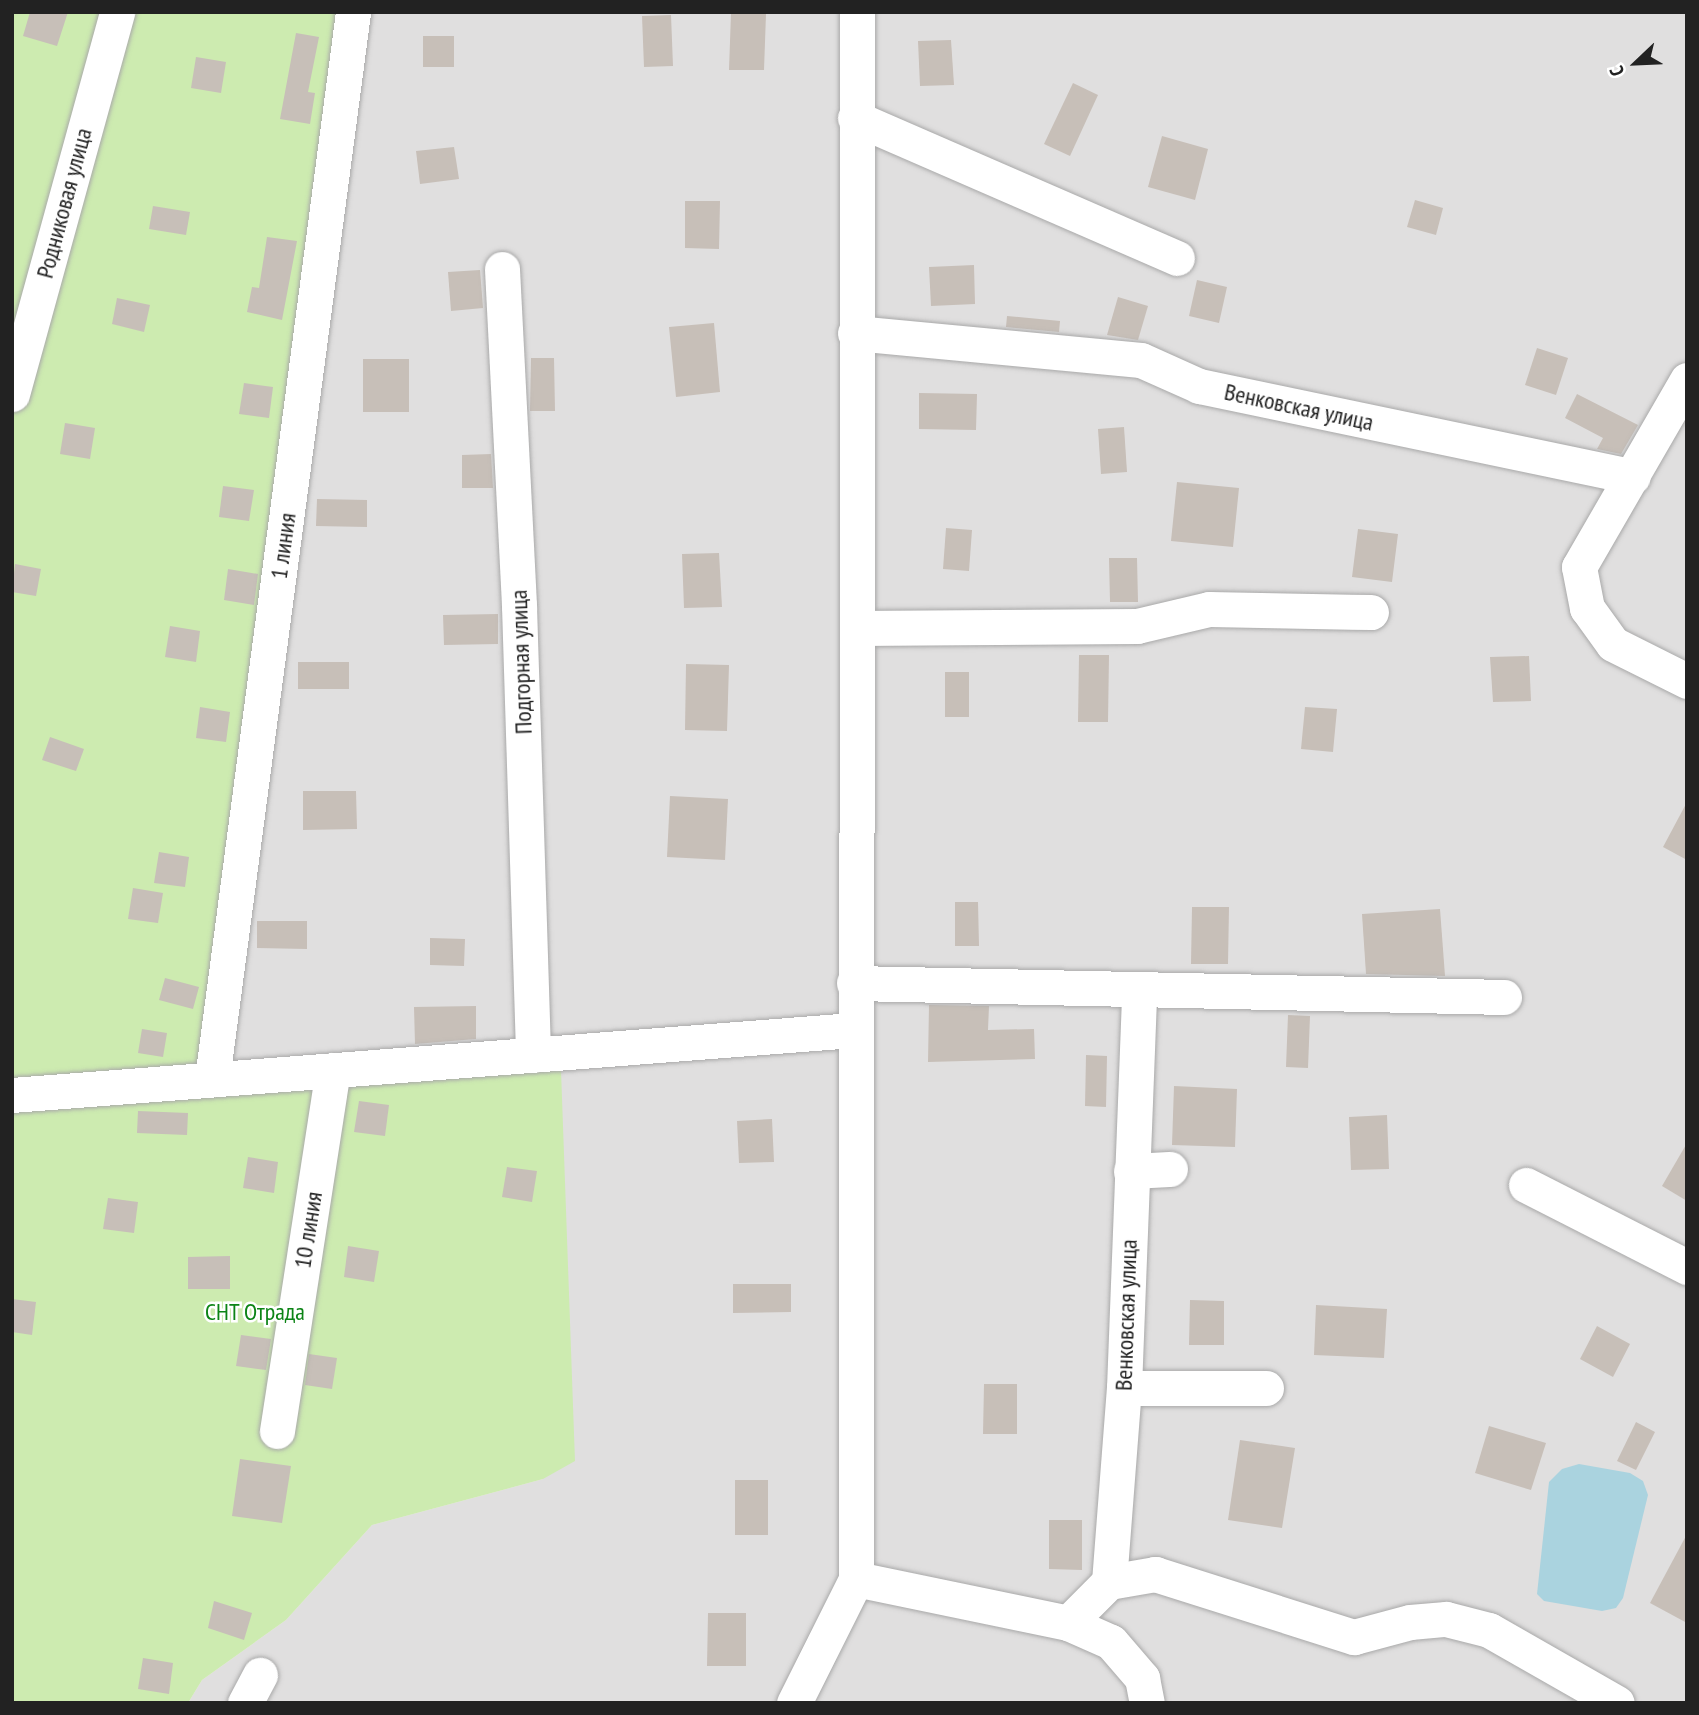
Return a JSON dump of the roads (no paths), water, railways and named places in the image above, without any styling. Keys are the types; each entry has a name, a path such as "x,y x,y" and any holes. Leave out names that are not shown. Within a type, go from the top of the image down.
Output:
{"street":[{"name":"Родниковая улица","path":"12,394 117,12"},
{"name":"1 линия","path":"212,1079 353,12"},
{"path":"793,1703 856,1579 853,1030 857,628 857,12"},
{"path":"855,118 1178,258"},
{"name":"Подгорная улица","path":"502,269 519,592 533,1055"},
{"name":"Венковская улица","path":"855,334 1141,360 1199,386 1633,477"},
{"path":"1687,380 1579,568 1587,608 1614,644 1687,681"},
{"path":"857,628 1137,626 1209,609 1371,612"},
{"path":"854,983 1504,997"},
{"name":"Венковская улица","path":"1109,1582 1124,1388 1139,989"},
{"path":"12,1095 853,1030"},
{"name":"10 линия","path":"277,1431 333,1070"},
{"path":"1131,1171 1170,1169"},
{"path":"1526,1185 1687,1267"},
{"path":"1124,1388 1266,1388"},
{"path":"1068,1623 1109,1582 1155,1574 1354,1637 1410,1622 1446,1619 1489,1630 1617,1703"},
{"path":"856,1579 1068,1623 1111,1642 1142,1678 1147,1703"}],"water":[{"path":"1579,1464 1630,1473 1643,1481 1648,1495 1623,1598 1616,1608 1602,1611 1544,1601 1537,1594 1549,1482 1562,1469"}],"park label":[{"name":"СНТ Отрада","path":"255,1312"}]}
